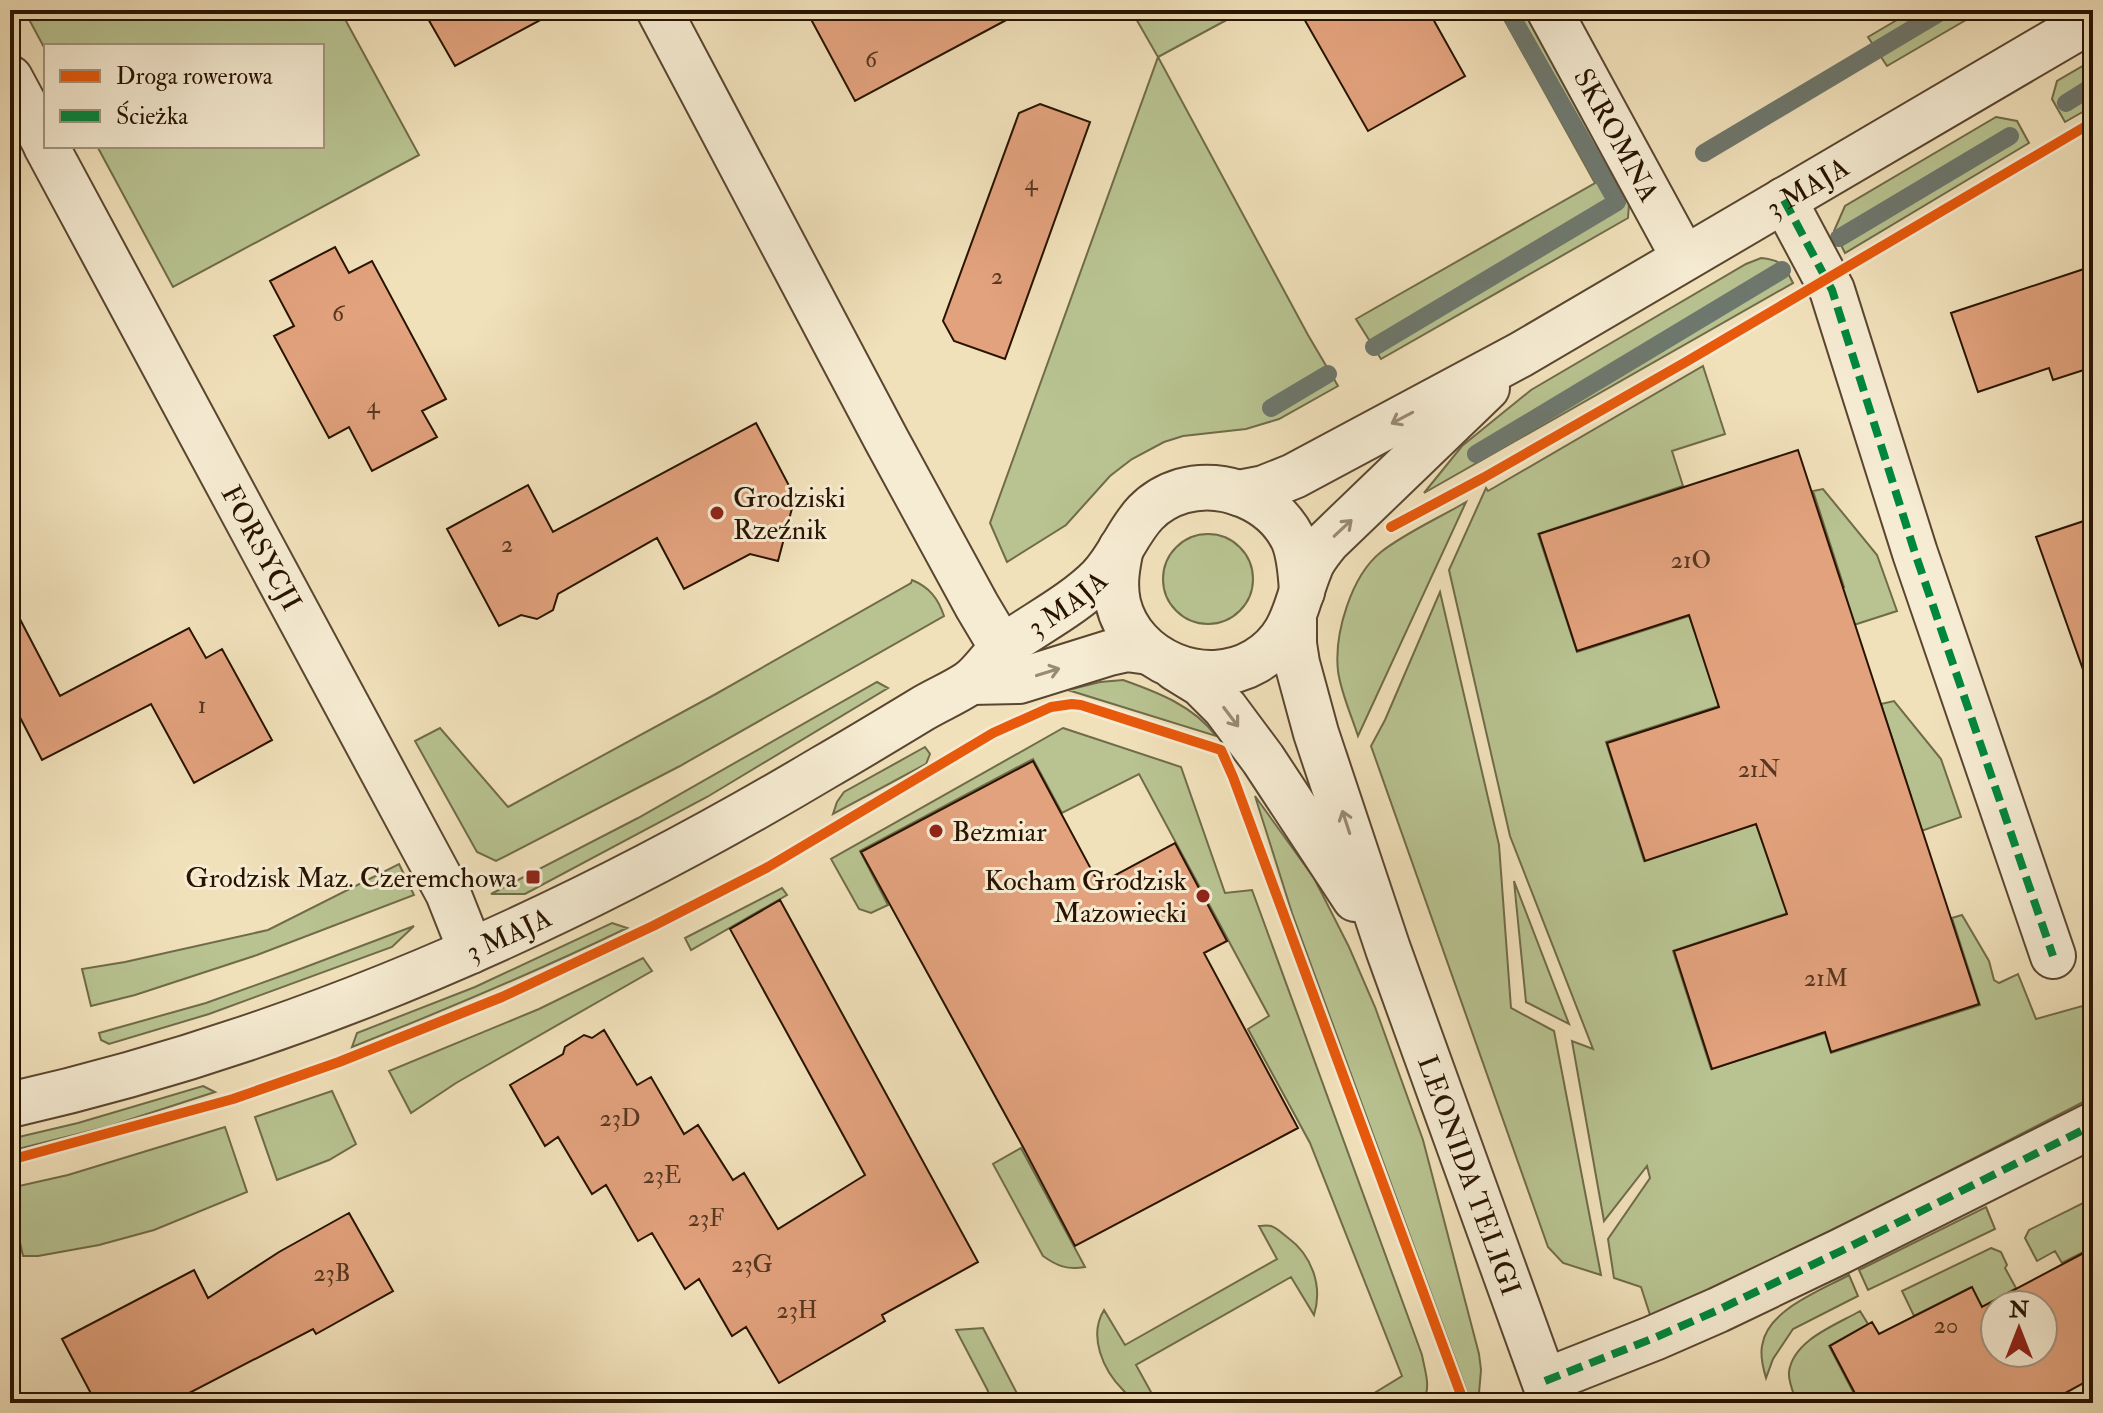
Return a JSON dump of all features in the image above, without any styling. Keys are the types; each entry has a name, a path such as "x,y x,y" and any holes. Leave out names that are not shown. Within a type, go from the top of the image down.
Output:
{"street":[{"path":"659,10 893,452 1002,648"},
{"name":"SKROMNA","path":"1549,10 1684,258"},
{"name":"3 MAJA","path":"1238,493 1264,488 1294,476 1520,355 2093,19"},
{"name":"FORSYCJI","path":"10,78 44,142"},
{"name":"FORSYCJI","path":"47,148 448,893 471,951"},
{"path":"1784,200 1832,290 1915,553 2053,956"},
{"name":"3 MAJA","path":"971,682 1019,681 1127,649 1200,673 1229,671 1256,661 1278,643 1298,606 1311,565 1327,542 1520,355"},
{"name":"3 MAJA","path":"10,1105 91,1086 238,1041 372,994 622,880 742,815 971,682 1002,648 1080,595 1102,576 1135,523 1156,504 1182,491 1210,487 1238,493 1261,503 1279,519 1293,540 1300,567 1298,606"},
{"name":"3 MAJA","path":"1121,548 1115,576 1119,604 1130,631 1161,659"},
{"name":"LEONIDA TELIGI","path":"1298,606 1294,644 1312,719 1388,949 1548,1392"},
{"name":"LEONIDA TELIGI","path":"1161,659 1201,684 1225,708 1263,759 1388,949"},
{"path":"1548,1392 2093,1125"}],"green space":[{"path":"24,10 340,10 419,155 173,287 98,148 324,148 324,44 44,44 44,47"},
{"path":"1131,10 1245,10 1158,57"},
{"path":"1499,10 1524,10 1629,204 1628,218 1381,359 1356,319 1595,183"},
{"path":"1914,10 1983,10 1887,66 1868,37"},
{"path":"1158,57 1338,386 1279,419 1246,429 1183,436 1132,459 1110,476 1066,525 1007,562 990,523"},
{"path":"2093,60 2093,106 2065,122 2052,99 2057,81"},
{"path":"1996,117 2017,121 2029,143 1845,253 1834,231 1845,206"},
{"path":"1761,258 1782,264 1793,283 1424,493 1462,446 1531,390"},
{"path":"1703,366 1725,434 1672,451 1683,486 1538,534 1577,652 1689,616 1696,635 1844,587 1813,491 1823,489 1877,555 1897,611 1739,662 1750,696 1606,742 1644,861 1756,824 1763,843 1911,796 1881,704 1894,701 1941,759 1961,817 1808,871 1818,903 1673,951 1711,1069 1825,1033 1831,1053 1980,1005 1952,918 1962,915 1989,961 1994,980 1999,983 2018,974 2036,1019 2093,1003 2093,1097 1743,1277 1651,1318 1641,1287 1614,1278 1608,1239 1650,1178 1647,1166 1604,1221 1572,1041 1593,1049 1510,836 1449,570 1486,488 1488,491"},
{"path":"1466,502 1358,736 1341,687 1337,656 1342,623 1353,590 1370,562 1381,552"},
{"path":"1208,534 1233,542 1245,554 1253,579 1245,604 1233,616 1208,624 1183,616 1171,604 1163,579 1171,554 1183,542"},
{"path":"912,580 932,594 944,616 680,766 496,861 477,852 415,741 440,728 508,807 714,695"},
{"path":"1440,592 1499,845 1511,1008 1554,1031 1601,1275 1563,1263 1548,1247 1371,746"},
{"path":"1123,680 1186,708 1216,736 1068,690"},
{"path":"877,682 888,688 707,797 525,894 491,894 638,818"},
{"path":"1063,728 1181,767 1225,893 1252,890 1422,1355 1427,1386 1422,1403 1358,1403 1402,1376 1310,1143 1248,1029 1269,1016 1139,774 1062,813 1033,759 860,851 888,905 871,913 859,909 831,859"},
{"path":"925,747 930,754 926,764 833,814 844,792"},
{"path":"1255,796 1314,878 1349,947 1375,1007 1423,1140 1479,1354 1479,1393 1470,1400 1292,913"},
{"path":"399,864 414,895 257,955 135,995 91,1006 82,969 268,930"},
{"path":"1514,881 1569,1024 1526,1002"},
{"path":"782,888 787,895 691,950 685,938"},
{"path":"612,923 627,928 490,990 352,1047 357,1033 475,987"},
{"path":"414,926 392,947 209,1014 109,1044 101,1040 99,1033 206,1003"},
{"path":"643,958 652,971 456,1083 411,1113 389,1071 539,1009"},
{"path":"203,1086 215,1092 110,1126 10,1151 10,1139 78,1123"},
{"path":"332,1091 356,1144 329,1160 277,1180 255,1117"},
{"path":"225,1127 247,1192 154,1230 99,1245 23,1256 10,1188 68,1175"},
{"path":"1021,1148 1085,1267 1062,1266 1043,1256 993,1164"},
{"path":"2093,1198 2093,1247 2062,1263 2055,1251 2037,1261 2025,1238 2029,1230"},
{"path":"1986,1207 1995,1229 1868,1290 1859,1270"},
{"path":"1259,1226 1277,1229 1296,1244 1309,1262 1316,1282 1314,1315 1291,1277 1136,1365 1157,1403 1131,1398 1109,1373 1100,1352 1097,1331 1104,1310 1125,1345 1277,1259"},
{"path":"1991,1248 2001,1252 2007,1265 2005,1268 2016,1288 1979,1289 1979,1302 1971,1287 1914,1316 1902,1291"},
{"path":"1849,1275 1858,1296 1793,1329 1773,1359 1766,1378 1762,1346 1774,1322 1796,1303"},
{"path":"1860,1311 1868,1324 1829,1346 1859,1403 1797,1403 1789,1372 1798,1351 1817,1335"},
{"path":"983,1328 1022,1403 986,1403 988,1391 956,1330"}],"building":[{"path":"423,10 559,10 455,66"},
{"path":"806,10 1025,10 855,101"},
{"path":"1299,10 1428,10 1465,76 1368,131"},
{"path":"1040,104 1090,122 1005,359 954,341 943,321 1019,113"},
{"path":"335,247 349,273 372,261 446,399 422,411 437,437 372,471 349,427 329,438 274,336 294,326 270,281"},
{"path":"2093,266 2093,367 2053,380 2049,368 1978,392 1951,313"},
{"path":"756,423 795,497 778,561 750,554 684,589 657,538 558,594 553,610 537,619 521,615 499,626 447,529 528,485 553,532"},
{"path":"1798,450 1979,1004 1831,1052 1825,1032 1712,1069 1674,951 1787,914 1756,824 1645,861 1607,743 1719,707 1689,615 1577,651 1539,534"},
{"path":"2093,518 2093,676 2086,678 2036,537"},
{"path":"10,600 60,696 189,628 206,658 222,649 272,740 194,783 151,704 42,760 10,698"},
{"path":"1033,761 1099,884 1175,843 1227,941 1204,953 1298,1128 1075,1246 861,852"},
{"path":"780,900 978,1262 882,1315 885,1321 779,1383 746,1327 732,1336 699,1279 685,1289 652,1233 638,1241 606,1185 592,1194 558,1137 545,1146 510,1085 563,1054 565,1047 584,1035 592,1038 604,1030 637,1085 651,1077 684,1134 698,1125 733,1180 744,1173 778,1229 865,1175 730,929"},
{"path":"349,1213 393,1291 316,1334 313,1329 170,1403 96,1403 62,1339 194,1270 208,1298 279,1252"},
{"path":"2093,1248 2093,1378 2047,1403 1860,1403 1830,1346 1872,1322 1879,1334 1972,1287 1979,1301 1979,1369 2059,1369 2059,1289 2016,1289"}],"waterway":[{"path":"1374,347 1617,202 1508,10"},
{"path":"1704,153 1944,10"},
{"path":"2066,103 2093,86"},
{"path":"1839,238 2010,136"},
{"path":"1476,454 1782,270"},
{"path":"1271,408 1328,374"}],"marked path":[{"path":"1784,200 1832,290 1915,553 2053,956"},
{"path":"1545,1381 1718,1310 2093,1125"}],"cycle path":[{"path":"1391,527 1684,363 2093,122"},
{"path":"10,1160 233,1099 339,1062 502,997 653,926 768,867 993,733 1051,707 1081,705 1221,750 1464,1403"}],"place":[{"name":"Grodziski Rzeźnik","path":"717,513"},
{"name":"Bezmiar","path":"936,831"},
{"name":"Grodzisk Maz. Czeremchowa","path":"533,877"},
{"name":"Kocham Grodzisk Mazowiecki","path":"1203,896"}]}
